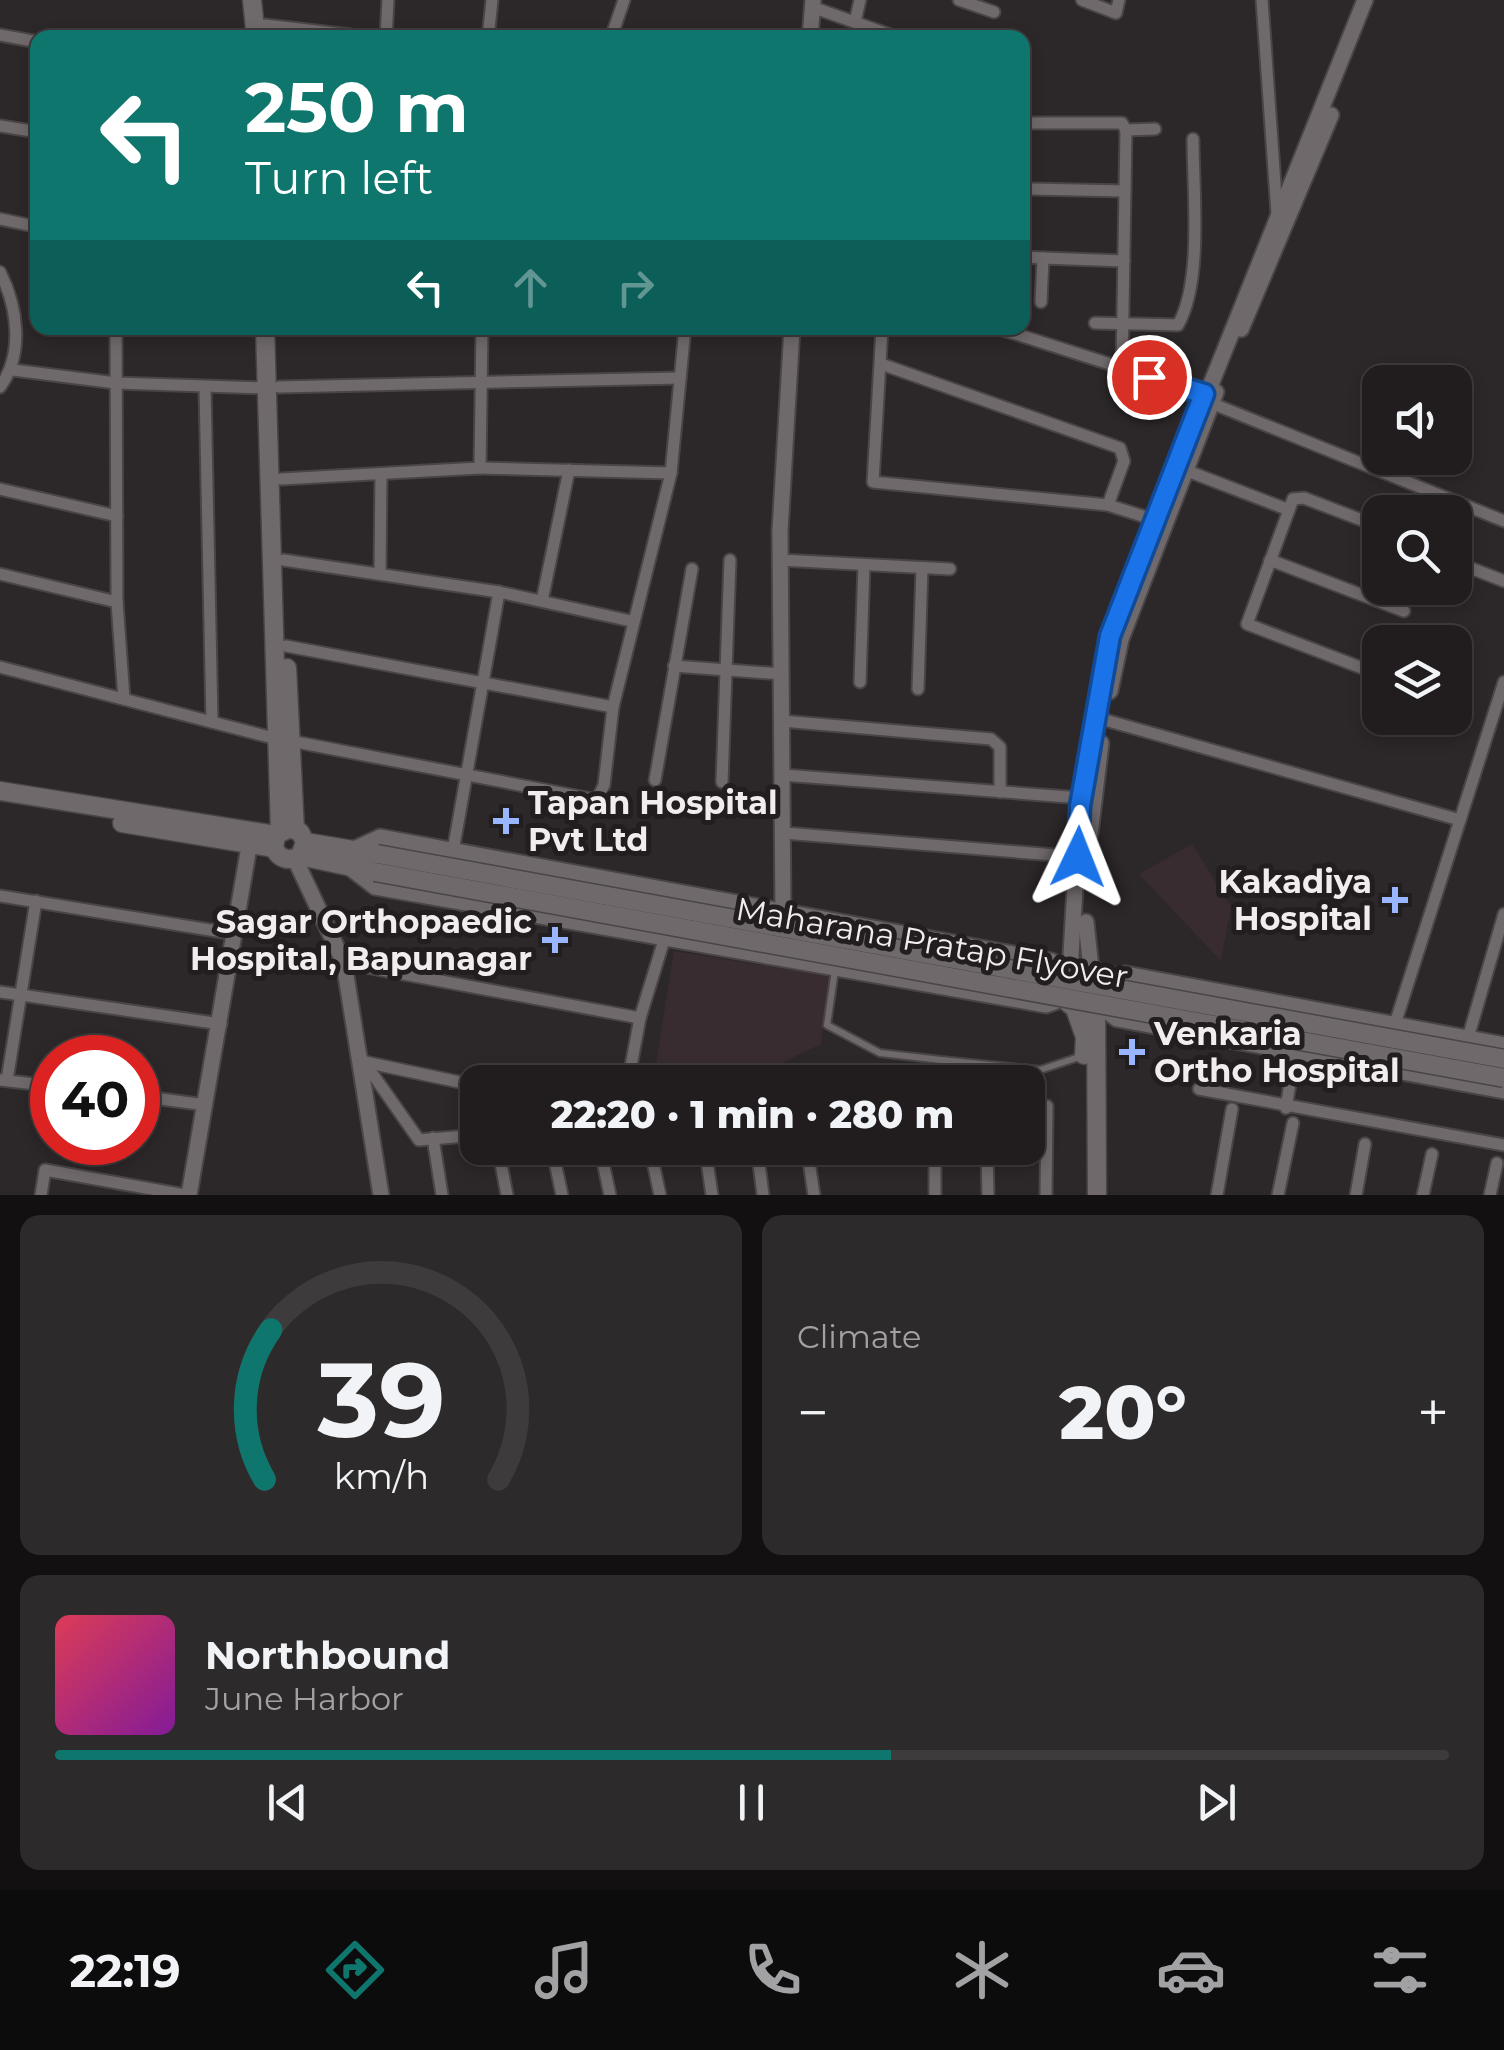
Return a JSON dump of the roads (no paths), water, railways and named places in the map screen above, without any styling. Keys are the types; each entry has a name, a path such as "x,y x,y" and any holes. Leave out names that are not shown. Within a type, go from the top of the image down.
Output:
{"main road":[{"path":"252,0 261,30"},
{"path":"262,0 262,30"},
{"path":"266,335 281,480 286,646 284,740"},
{"path":"277,335 273,388 289,843"},
{"path":"0,790 250,838"},
{"path":"0,802 250,838"},
{"name":"Maharana Pratap Flyover","path":"250,838 1504,1078"},
{"name":"Maharana Pratap Flyover","path":"376,863 1504,1059"},
{"path":"1069,1002 1086,1008 1096,1004 1103,994 1096,973 1070,972 1062,984 1069,1002 1084,1037 1087,1195"},
{"path":"1096,1004 1097,1195"}],"street":[{"path":"386,30 388,0"},
{"path":"489,30 492,0"},
{"path":"614,30 624,0"},
{"path":"855,22 860,0"},
{"path":"958,0 994,12"},
{"path":"1082,0 1116,13 1120,0"},
{"path":"1262,0 1277,213"},
{"path":"1365,0 1277,213 1120,639 1091,806 1086,938 1096,973 1126,974 1504,1045"},
{"path":"1069,1002 1046,1005 375,887 350,858 380,837 1051,962 1070,972 1082,798 1110,636 1154,520 1376,0"},
{"path":"810,30 812,4 877,30"},
{"path":"0,35 30,41"},
{"path":"1030,123 1122,123 1126,130 1122,368"},
{"path":"0,126 30,131"},
{"path":"1126,130 1155,129"},
{"path":"1095,323 1178,325 1185,313 1192,252 1193,139"},
{"path":"1030,189 1125,191"},
{"path":"0,219 30,225"},
{"path":"1030,258 1124,261"},
{"path":"1041,302 1043,258"},
{"path":"0,272 17,335 13,370 0,387"},
{"path":"116,335 117,602 124,700"},
{"path":"480,468 482,335"},
{"path":"0,667 284,740 596,800 604,786 613,707 631,621 671,473 683,335"},
{"path":"783,913 780,560 792,335"},
{"path":"882,335 872,482 1108,505 1154,520"},
{"path":"1019,335 1208,399 1504,522"},
{"path":"881,364 1120,448 1124,461 1108,505"},
{"path":"13,370 116,383 205,388 680,378"},
{"path":"205,388 212,722"},
{"path":"281,480 480,468 671,473"},
{"path":"542,601 569,470"},
{"path":"1185,470 1289,510"},
{"path":"380,572 381,474"},
{"path":"0,489 117,516"},
{"path":"1362,519 1298,496 1289,510 1248,618 1251,628 1362,668"},
{"path":"284,560 499,592 631,621"},
{"path":"722,782 730,560"},
{"path":"780,560 950,569"},
{"path":"1270,560 1404,611"},
{"path":"860,682 864,565"},
{"path":"918,688 922,568"},
{"path":"655,780 692,569"},
{"path":"1472,569 1504,581"},
{"path":"0,574 117,602"},
{"path":"452,851 499,592"},
{"path":"286,646 613,707"},
{"path":"674,666 782,674"},
{"path":"1396,1024 1504,682"},
{"path":"1105,720 1460,820"},
{"path":"782,721 991,739 1000,747 1000,792"},
{"path":"783,775 1082,798"},
{"path":"784,833 1078,857"},
{"path":"42,1195 45,1170 187,1195 206,1105 250,838"},
{"path":"289,843 344,963 380,1195"},
{"path":"0,896 236,934"},
{"path":"30,1083 3,1080 36,901"},
{"path":"1468,1038 1504,914"},
{"path":"631,1065 640,1018 664,940"},
{"path":"344,963 640,1018"},
{"path":"0,992 220,1024"},
{"path":"1096,1004 1116,1018 1504,1090"},
{"path":"1286,1108 1296,1053"},
{"path":"361,1057 460,1082"},
{"path":"361,1057 418,1140 460,1136"},
{"path":"1199,1089 1504,1146"},
{"path":"160,1099 206,1105"},
{"path":"1046,1195 1047,1106"},
{"path":"1217,1195 1232,1109"},
{"path":"1278,1195 1292,1123"},
{"path":"433,1138 442,1195"},
{"path":"1356,1195 1365,1144"},
{"path":"1423,1195 1432,1154"},
{"path":"1490,1195 1496,1163"},
{"path":"501,1165 507,1195"},
{"path":"556,1165 562,1195"},
{"path":"604,1165 610,1195"},
{"path":"654,1165 660,1195"},
{"path":"708,1165 712,1195"},
{"path":"759,1165 763,1195"},
{"path":"810,1165 814,1195"},
{"path":"935,1165 935,1195"},
{"path":"988,1165 988,1195"}],"lane":[{"path":"835,970 828,1025 880,1053 1040,1070 1084,1056"}],"place":[{"name":"Tapan Hospital Pvt Ltd","path":"506,821"},
{"name":"Kakadiya Hospital","path":"1395,900"},
{"name":"Sagar Orthopaedic Hospital, Bapunagar","path":"555,940"},
{"name":"Venkaria Ortho Hospital","path":"1132,1052"}]}
